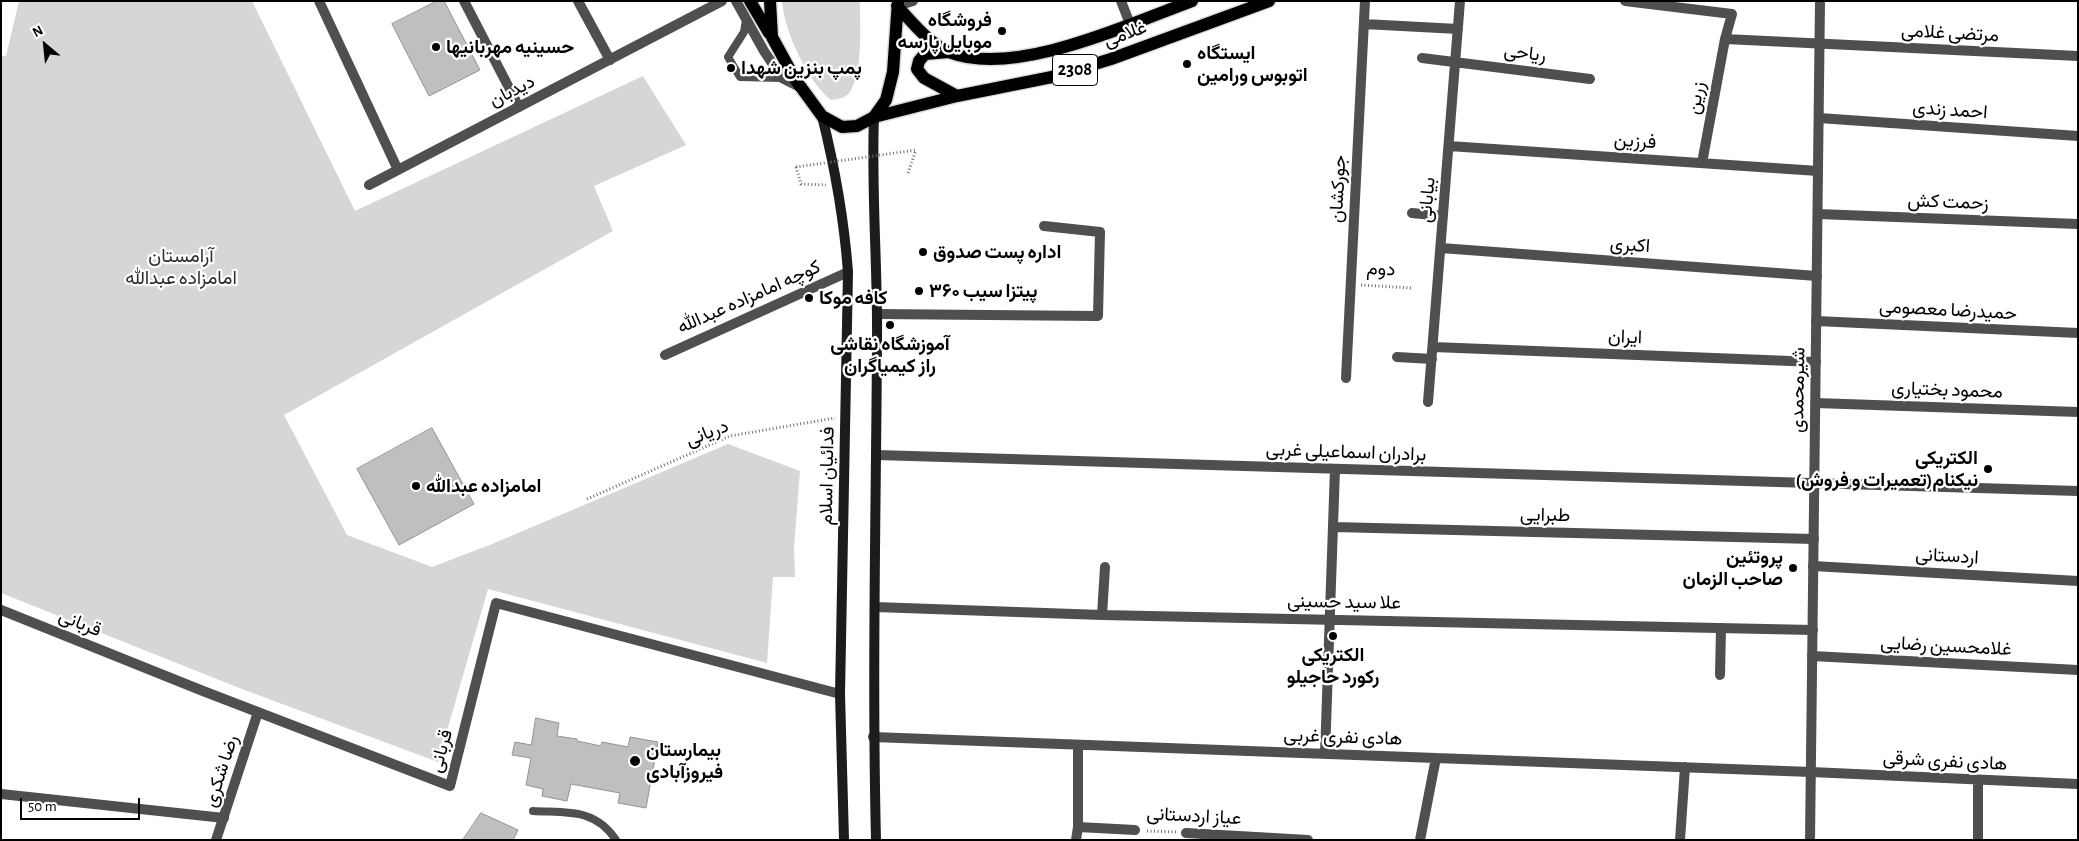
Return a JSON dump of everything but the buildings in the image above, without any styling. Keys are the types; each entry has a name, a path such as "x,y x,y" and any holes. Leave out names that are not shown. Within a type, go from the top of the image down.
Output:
{"main road":[{"path":"750,1 795,79 822,116"},
{"path":"770,1 772,37"},
{"name":"غلامی","path":"898,4 920,31 949,52 966,57 999,58 1041,54 1192,1"},
{"name":"غلامی","path":"822,116 842,127 857,126 874,117 958,96 1052,77 1111,59 1269,1"},
{"path":"876,840 874,738 877,314 873,186 874,117 886,100 893,72 898,4"},
{"path":"949,52 924,54 919,61 917,69 924,78 958,96"},
{"name":"فدائیان اسلام","path":"822,116 837,185 844,227 848,272 840,694 844,840"}],"street":[{"path":"319,1 398,170"},
{"path":"464,1 519,107"},
{"path":"578,1 610,60"},
{"name":"دیدبان","path":"369,185 722,1"},
{"path":"736,1 764,51 782,78 804,90"},
{"path":"898,4 913,1"},
{"path":"1121,1 1130,24"},
{"name":"جورکشان","path":"1346,378 1365,1"},
{"name":"بیابانی","path":"1428,402 1460,1"},
{"name":"زرین","path":"1625,1 1732,14 1725,39 1702,163"},
{"name":"شیرمحمدی","path":"1810,840 1820,1"},
{"path":"1364,24 1458,29"},
{"path":"1725,39 1820,45"},
{"name":"مرتضی غلامی","path":"1820,45 2078,56"},
{"path":"1422,58 1456,62"},
{"name":"ریاحی","path":"1456,62 1590,79"},
{"name":"احمد زندی","path":"1819,118 2078,136"},
{"name":"فرزین","path":"1449,146 1818,171"},
{"path":"1412,213 1443,216"},
{"name":"زحمت کش","path":"1818,214 2078,224"},
{"path":"877,314 1098,316 1100,232 1044,226"},
{"name":"اکبری","path":"1441,248 1817,276"},
{"name":"کوچه امامزاده عبدالله","path":"665,355 848,272"},
{"name":"حمیدرضا معصومی","path":"1816,321 2078,333"},
{"name":"ایران","path":"1433,347 1816,362"},
{"path":"1397,357 1432,359"},
{"name":"محمود بختیاری","path":"1816,402 2078,412"},
{"name":"برادران اسماعیلی غربی","path":"877,455 2078,491"},
{"path":"1325,754 1335,469"},
{"name":"طبرایی","path":"1334,527 1814,539"},
{"name":"اردستانی","path":"1813,566 2078,581"},
{"path":"1102,615 1105,567"},
{"name":"قربانی","path":"1,610 450,786 496,603 840,694"},
{"name":"علا سید حسینی","path":"875,607 1102,615 1813,630"},
{"path":"1720,675 1721,628"},
{"name":"غلامحسین رضایی","path":"1812,656 2078,670"},
{"name":"رضا شکری","path":"216,840 258,712"},
{"name":"هادی نفری غربی","path":"874,738 1811,772"},
{"path":"1076,840 1078,827 1078,745"},
{"path":"1420,840 1436,758"},
{"path":"1680,840 1685,767"},
{"name":"هادی نفری شرقی","path":"1811,772 2078,784"},
{"path":"1978,780 1978,840"},
{"path":"1,794 224,818"},
{"name":"عیاز اردستانی","path":"1078,827 1135,830"},
{"name":"عیاز اردستانی","path":"1186,833 1308,840"}],"lane":[{"path":"746,20 744,32 728,57 740,77 782,78"},
{"path":"534,811 586,815 602,822 616,840"}],"path":[{"path":"837,185 801,184 796,168 916,150 908,173"},
{"name":"دوم","path":"1351,285 1411,288"},
{"name":"دریانی","path":"587,499 730,436 845,416"},
{"name":"عیاز اردستانی","path":"1135,830 1186,833"}],"green space":[{"name":"آرامستان امامزاده عبدالله","path":"19,1 252,1 355,211 643,76 686,145 594,186 613,231 284,415 347,535 432,567 492,544 728,444 800,471 794,547 795,577 773,577 767,663 488,589 438,762 242,689 1,593 1,56 6,56"},
{"path":"782,1 860,1 859,59 855,81 849,93 845,96 840,99 831,100 822,92 806,69 787,27"}],"place":[{"name":"فروشگاه موبایل پارسه","path":"1002,31"},
{"name":"حسینیه مهربانیها","path":"436,47"},
{"name":"ایستگاه اتوبوس ورامین","path":"1187,64"},
{"name":"پمپ بنزین شهدا","path":"731,68"},
{"name":"اداره پست صدوق","path":"923,252"},
{"name":"پیتزا سیب ۳۶۰","path":"919,291"},
{"name":"کافه موکا","path":"809,298"},
{"name":"آموزشگاه نقاشی راز کیمیاگران","path":"890,325"},
{"name":"الکتریکی نیکنام(تعمیرات و فروش)","path":"1988,469"},
{"name":"امامزاده عبدالله","path":"416,486"},
{"name":"پروتئین صاحب الزمان","path":"1793,568"},
{"name":"الکتریکی رکورد حاجیلو","path":"1333,636"},
{"name":"بیمارستان فیروزآبادی","path":"635,761"}]}
